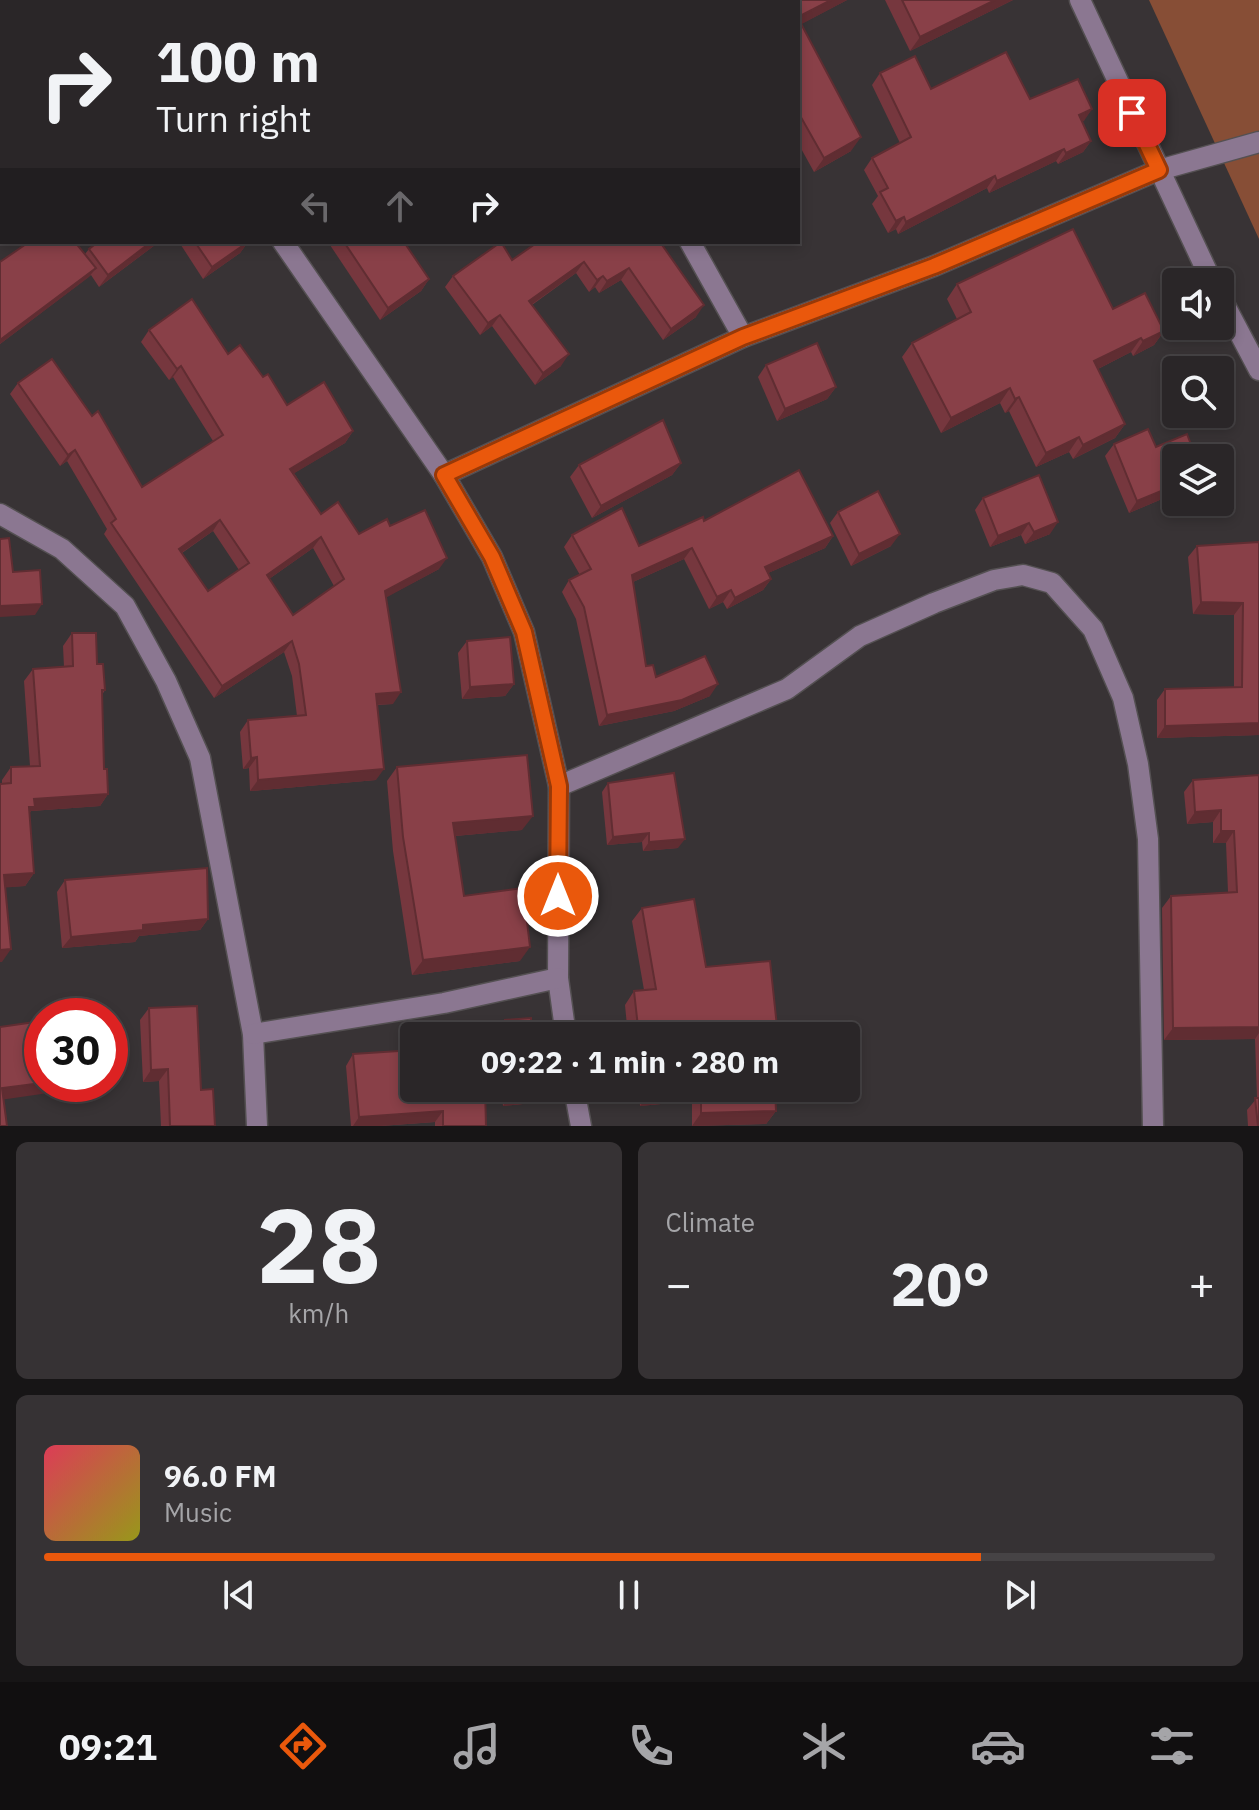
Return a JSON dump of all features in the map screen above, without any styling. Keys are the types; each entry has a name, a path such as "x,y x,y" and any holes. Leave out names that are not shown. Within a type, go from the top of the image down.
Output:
{"street":[{"path":"1080,0 1205,268"},
{"path":"444,475 743,337 934,266 1159,170 1259,142"},
{"path":"284,244 444,475 492,557 524,632 559,786 558,978 564,1022"},
{"path":"691,244 743,337"},
{"path":"1234,323 1259,370"},
{"path":"0,514 62,549 125,606 166,681 200,758 253,1034 257,1126"},
{"path":"559,786 787,689 860,636 934,603 994,580 1023,575 1052,583 1093,629 1123,698 1138,764 1148,839 1153,1126"},
{"path":"253,1034 444,1003 558,978"},
{"path":"577,1102 581,1126"}],"shaded area":[{"path":"1149,0 1259,0 1259,239"}],"building":[{"path":"800,0 831,0 800,16"},
{"path":"902,0 995,0 920,37"},
{"path":"800,22 861,137 824,158 800,116"},
{"path":"1006,52 1030,99 1078,79 1092,109 1079,115 1091,141 1066,153 1064,149 997,181 995,176 906,222 904,217 896,221 880,192 888,188 872,158 911,137 880,73 915,56 931,89"},
{"path":"1073,229 1113,309 1145,293 1162,327 1162,332 1143,341 1141,338 1094,361 1125,424 1083,445 1079,437 1046,453 1019,397 1015,399 1010,388 951,418 912,343 971,312 957,284"},
{"path":"26,244 77,244 96,268 0,340 0,262"},
{"path":"95,244 148,244 108,275 89,249"},
{"path":"196,244 245,244 212,267"},
{"path":"345,244 405,244 429,279 388,308"},
{"path":"498,244 502,244 512,260 535,244 661,244 704,305 671,329 629,268 607,281 603,276 597,280 584,262 529,301 569,354 543,373 500,315 488,323 453,276"},
{"path":"192,299 228,354 240,345 263,377 268,374 287,405 324,382 353,431 290,469 321,514 338,502 359,534 387,519 390,526 425,510 447,558 385,591 401,692 376,694 384,769 258,780 257,757 251,758 248,720 306,715 299,664 292,641 222,686 111,523 116,519 75,450 68,455 18,383 52,359 92,416 98,411 142,487 223,435 181,366 177,369 149,330","holes":["220,520 249,563 208,591 179,549","321,537 344,579 293,615 267,575"]},
{"path":"817,343 836,387 785,409 766,365"},
{"path":"663,420 681,463 601,506 579,465"},
{"path":"1148,429 1156,447 1162,444 1162,491 1137,501 1114,444"},
{"path":"1187,434 1191,444 1163,444"},
{"path":"799,470 833,536 765,567 771,579 735,598 731,590 717,597 692,548 632,575 646,666 653,665 656,677 705,656 718,684 682,700 607,715 584,607 569,580 591,569 572,535 622,508 639,546 703,517 704,521"},
{"path":"1039,475 1058,522 1034,532 1029,523 998,536 983,498"},
{"path":"878,491 900,534 859,554 838,512"},
{"path":"9,538 13,572 40,570 42,604 0,606 0,539"},
{"path":"1259,542 1259,723 1165,726 1165,689 1242,687 1243,603 1201,602 1197,546"},
{"path":"72,633 96,633 97,664 103,664 104,769 107,769 108,794 34,799 35,807 29,807 34,873 4,875 11,949 0,950 0,784 11,783 11,767 40,766 33,669 73,666"},
{"path":"510,637 514,684 470,687 467,641"},
{"path":"527,755 533,816 453,823 464,896 523,888 530,947 423,960 403,837 397,767"},
{"path":"674,773 685,839 649,842 649,833 613,837 608,783"},
{"path":"1259,775 1259,1027 1173,1028 1171,896 1237,892 1234,831 1221,831 1221,810 1195,812 1193,780"},
{"path":"207,868 208,919 143,925 143,930 71,937 65,880"},
{"path":"694,899 706,967 770,961 777,1022 637,1022 634,991 656,989 642,908"},
{"path":"197,1006 201,1090 213,1089 215,1126 170,1126 168,1069 151,1070 149,1008"},
{"path":"531,1018 531,1022 505,1022"},
{"path":"24,1024 24,1085 2,1088 7,1126 0,1126 0,1027"},
{"path":"400,1051 400,1102 485,1102 486,1126 443,1126 443,1111 359,1117 353,1054"},
{"path":"1255,1098 1259,1098 1259,1126 1258,1126"},
{"path":"701,1102 776,1102 776,1111 701,1113"}],"route":[{"path":"558,896 559,786 524,632 492,557 444,475 743,337 934,266 1159,170 1132,113"}]}
